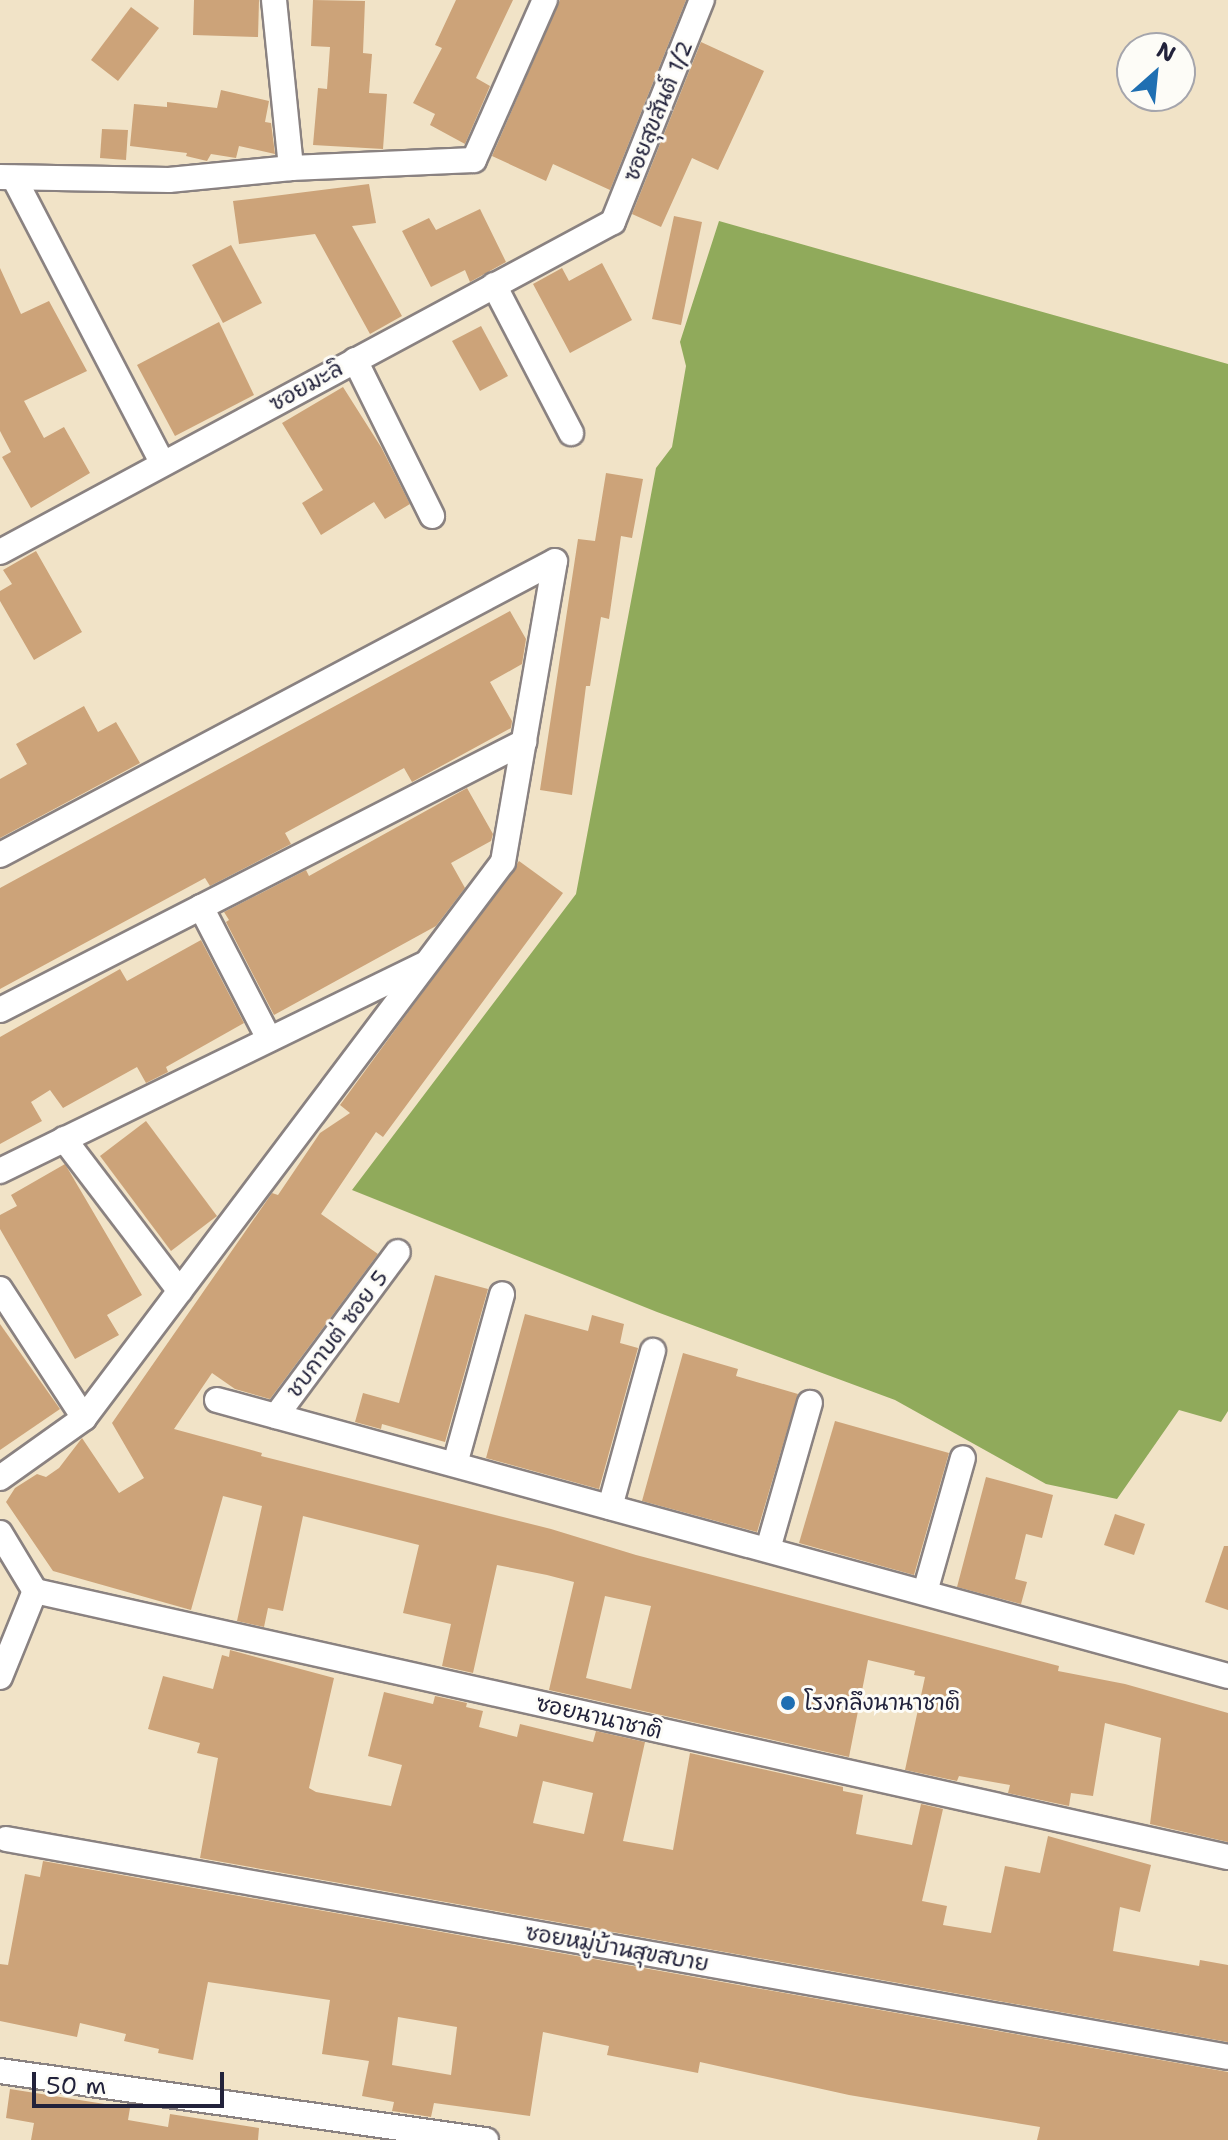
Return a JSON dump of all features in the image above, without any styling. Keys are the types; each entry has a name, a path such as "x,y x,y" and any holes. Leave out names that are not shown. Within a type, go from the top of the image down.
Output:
{"street":[{"path":"274,0 291,168"},
{"path":"163,464 7,177 169,180 291,168 474,160 545,0"},
{"name":"ซอยสุขสันต์ 1/2","path":"613,222 702,0"},
{"name":"ซอยมะลิ","path":"0,552 613,222"},
{"path":"494,285 571,433"},
{"path":"355,360 432,516"},
{"path":"0,855 555,561 503,862 84,1418 0,1478"},
{"path":"0,1010 524,742"},
{"path":"201,907 269,1039"},
{"path":"0,1171 427,962"},
{"path":"64,1139 180,1291"},
{"name":"ชบกาบต่ ซอย 5","path":"276,1416 398,1252"},
{"path":"0,1289 84,1418"},
{"path":"455,1464 502,1294"},
{"path":"610,1507 653,1351"},
{"path":"217,1400 1228,1676"},
{"path":"768,1549 810,1403"},
{"path":"925,1592 963,1458"},
{"path":"0,1533 35,1591 0,1677"},
{"name":"ซอยนานาชาติ","path":"35,1591 1228,1857"},
{"name":"ซอยหมู่บ้านสุขสบาย","path":"6,1839 1228,2057"},
{"path":"0,2071 486,2140"}],"green space":[{"path":"719,221 1228,364 1228,1411 1221,1422 1179,1410 1117,1499 1046,1484 895,1400 657,1312 352,1190 576,894 656,468 672,447 686,366 680,342"}],"building":[{"path":"194,0 259,0 258,37 193,35"},
{"path":"313,0 365,1 363,53 372,54 369,93 387,94 383,149 313,145 318,88 327,89 330,47 311,46"},
{"path":"456,0 513,0 476,78 490,86 465,144 430,125 435,114 413,103 442,48 435,45"},
{"path":"560,0 686,0 610,190 553,164 546,181 492,156"},
{"path":"131,7 159,28 118,81 91,60"},
{"path":"701,42 764,71 718,170 692,158 661,227 632,214"},
{"path":"221,90 269,101 265,122 271,123 275,154 239,146 236,158 211,154 207,161 186,156 187,153 130,146 134,104 167,107 167,102 217,108"},
{"path":"102,129 128,130 126,160 100,158"},
{"path":"369,184 376,223 352,226 402,316 370,334 315,234 239,244 233,201"},
{"path":"480,209 506,262 470,282 465,270 431,287 402,231 429,218 436,230"},
{"path":"674,216 702,222 681,325 652,319"},
{"path":"231,245 262,303 223,323 192,265"},
{"path":"602,263 632,320 570,353 533,284 562,268 569,281"},
{"path":"0,268 21,314 49,301 87,371 24,401 44,438 64,427 90,473 31,508 2,457 11,452 0,431"},
{"path":"219,322 254,395 175,436 137,365"},
{"path":"481,326 508,376 480,391 452,341"},
{"path":"343,387 381,447 410,504 385,519 374,502 321,535 302,503 323,490 282,423"},
{"path":"606,473 643,479 632,538 621,536 609,619 601,617 590,686 586,686 572,795 540,790 578,539 595,541"},
{"path":"36,551 82,632 34,660 0,601 0,591 12,584 3,570"},
{"path":"510,611 526,639 522,664 490,682 512,721 511,728 412,782 404,768 285,833 291,844 210,886 205,878 0,989 0,888"},
{"path":"84,706 98,732 116,722 140,763 0,838 0,779 27,764 16,744"},
{"path":"467,788 493,834 491,841 451,863 465,888 436,926 274,1015 226,922 229,920 224,912 306,870 309,876"},
{"path":"519,861 563,893 383,1137 376,1132 321,1214 378,1254 270,1399 235,1389 212,1373 174,1429 262,1453 261,1456 551,1529 636,1555 1059,1666 1058,1671 1125,1684 1228,1713 1228,1842 1150,1824 1161,1738 1105,1723 1093,1796 1071,1793 1069,1806 1008,1793 1010,1785 959,1776 957,1781 905,1770 925,1677 914,1675 915,1671 868,1660 849,1757 549,1690 574,1582 547,1575 497,1565 473,1673 442,1666 451,1624 403,1613 419,1545 303,1516 283,1611 268,1608 264,1627 237,1621 262,1506 223,1496 191,1610 53,1571 6,1502 15,1488 37,1474 46,1477 59,1468 82,1438 119,1493 144,1478 112,1423 272,1193 278,1195 320,1133 350,1113 340,1105","holes":["605,1596 651,1606 631,1689 586,1678"]},
{"path":"201,940 244,1023 166,1067 168,1072 146,1083 137,1067 63,1108 50,1090 31,1102 42,1121 0,1144 0,1037 120,969 127,981"},
{"path":"146,1121 217,1216 171,1251 100,1156"},
{"path":"65,1164 142,1295 107,1315 119,1335 75,1359 0,1229 0,1215 17,1206 11,1195"},
{"path":"435,1275 488,1289 445,1442 382,1424 381,1429 355,1422 363,1393 399,1403"},
{"path":"525,1314 588,1331 592,1315 624,1324 620,1343 638,1348 599,1489 486,1458"},
{"path":"0,1324 60,1409 0,1450"},
{"path":"683,1353 738,1369 736,1376 798,1394 757,1532 642,1501"},
{"path":"835,1421 949,1453 914,1575 799,1543"},
{"path":"986,1477 1053,1495 1042,1538 1026,1534 1015,1579 1027,1582 1021,1604 957,1587"},
{"path":"1115,1514 1145,1524 1134,1555 1104,1545"},
{"path":"1224,1546 1228,1546 1228,1610 1205,1602"},
{"path":"230,1650 334,1678 309,1788 316,1792 391,1806 402,1765 368,1756 384,1692 433,1704 435,1696 467,1703 466,1707 483,1711 479,1727 517,1737 520,1724 593,1742 596,1731 645,1742 623,1841 673,1850 690,1753 843,1787 843,1791 863,1795 856,1834 912,1845 921,1804 943,1809 922,1901 947,1906 943,1925 991,1933 1005,1866 1040,1873 1048,1836 1151,1865 1140,1912 1120,1907 1113,1951 1199,1966 1200,1960 1228,1965 1228,2042 200,1858 218,1758 197,1753 200,1743 148,1729 163,1676 213,1689 222,1655 229,1657","holes":["543,1781 593,1793 584,1834 533,1823"]},
{"path":"43,1861 1228,2072 1228,2140 1037,2140 1040,2127 849,2095 700,2062 698,2073 607,2055 609,2046 543,2032 530,2116 434,2103 431,2117 392,2111 394,2102 362,2096 369,2061 322,2054 330,2000 208,1982 193,2060 158,2053 159,2049 124,2041 126,2034 80,2023 77,2037 0,2021 0,1964 8,1965 25,1874 40,1877","holes":["398,2017 457,2027 451,2075 392,2065"]},
{"path":"10,2089 130,2108 128,2120 168,2127 170,2114 259,2128 258,2140 31,2140 34,2123 6,2118"}],"place":[{"name":"โรงกลึงนานาชาติ","path":"788,1703"}]}
